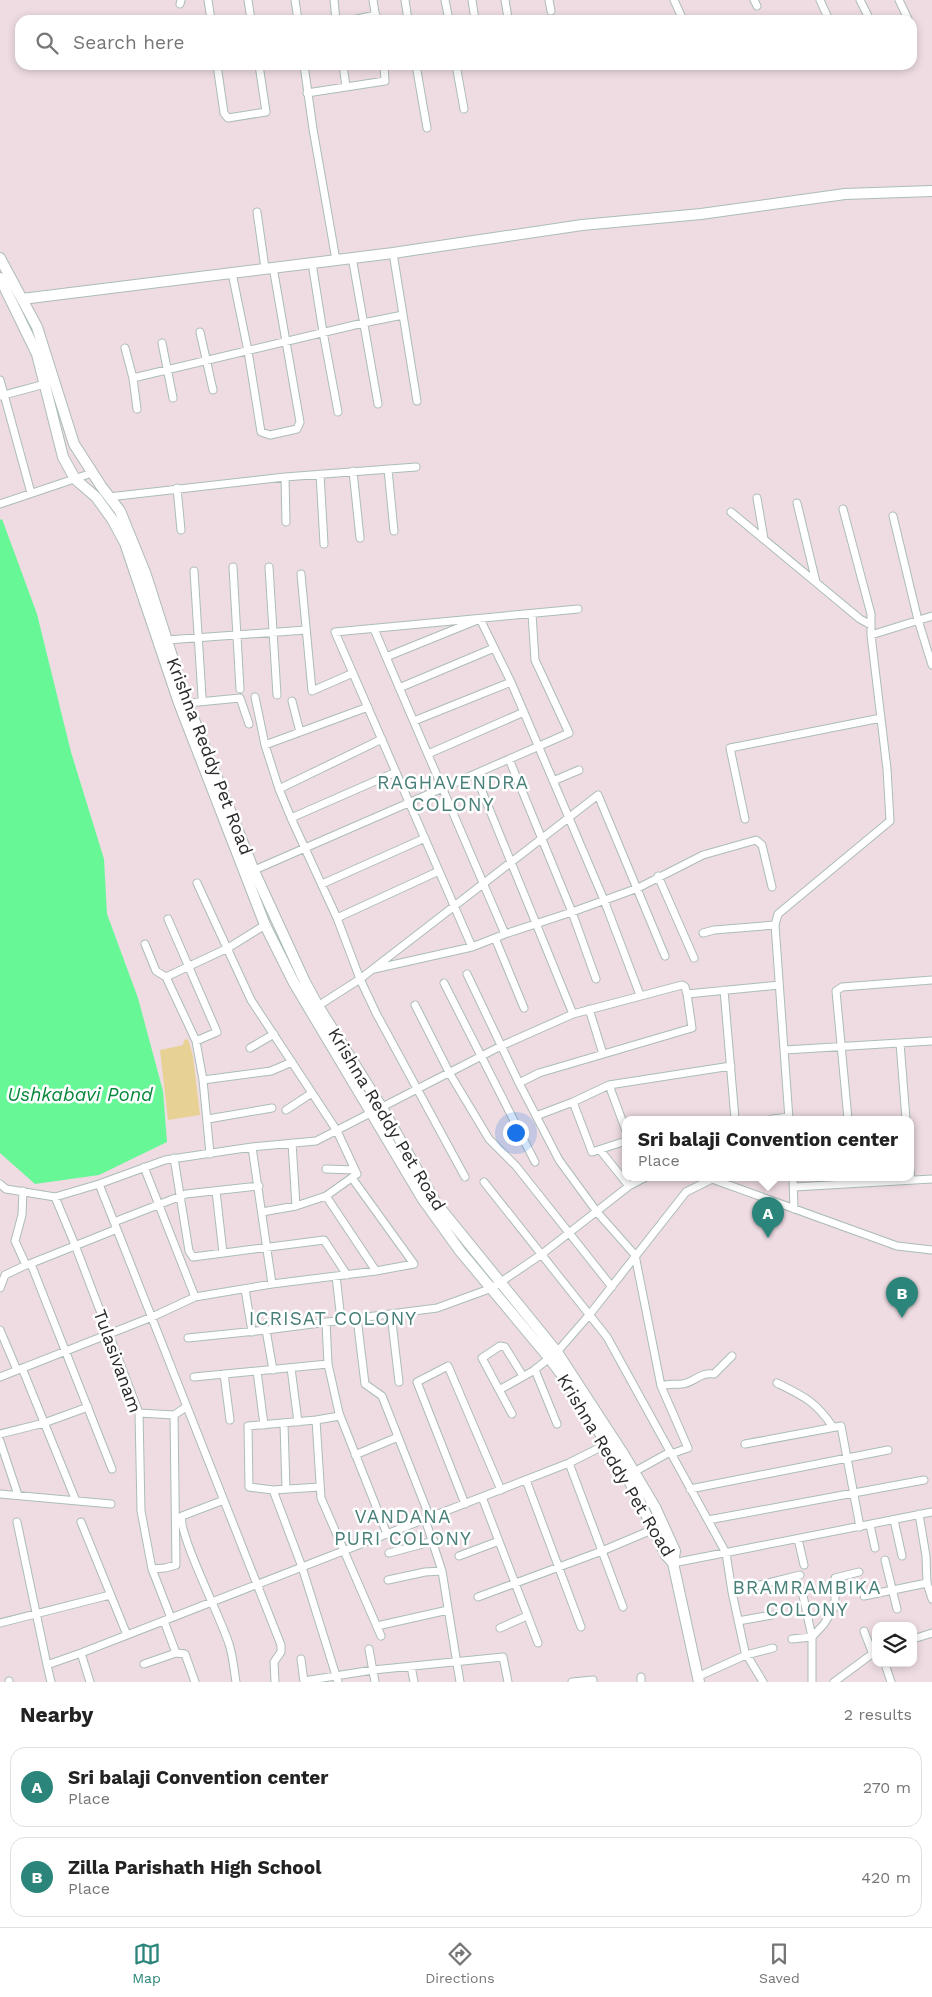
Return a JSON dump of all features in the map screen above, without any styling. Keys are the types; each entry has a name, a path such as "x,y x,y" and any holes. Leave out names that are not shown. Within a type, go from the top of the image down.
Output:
{"main road":[{"path":"22,299 393,253 582,226 701,214 845,194 932,191"},
{"name":"Krishna Reddy Pet Road","path":"0,258 37,326 73,441 92,473 120,511 146,575 188,702 249,873 265,925 294,983 422,1198 460,1251 496,1285"},
{"name":"Krishna Reddy Pet Road","path":"0,278 35,348 60,446 75,479 96,497 112,519 125,543 179,703 249,873 305,982 382,1108 436,1203 496,1285 553,1355 634,1472 655,1508 675,1552 673,1563"},
{"path":"60,446 73,441"},
{"name":"Krishna Reddy Pet Road","path":"553,1355 605,1445 632,1486 666,1555 673,1563"},
{"path":"673,1563 682,1597 698,1680"}],"street":[{"path":"208,0 210,15"},
{"path":"248,0 250,15"},
{"path":"295,0 297,15"},
{"path":"334,0 336,15"},
{"path":"373,0 376,15"},
{"path":"405,0 407,15"},
{"path":"445,0 448,15"},
{"path":"472,0 474,15"},
{"path":"505,0 508,15"},
{"path":"549,0 551,11"},
{"path":"674,0 681,15"},
{"path":"820,0 826,15"},
{"path":"860,0 868,15"},
{"path":"899,0 906,15"},
{"path":"218,70 224,113 228,118 266,112 260,70"},
{"path":"305,70 336,260"},
{"path":"344,70 346,87"},
{"path":"308,92 385,81 384,70"},
{"path":"417,70 427,128"},
{"path":"457,70 464,109"},
{"path":"232,273 248,351 261,432 270,435 295,430 300,426 300,422 286,341 257,212"},
{"path":"393,253 417,401"},
{"path":"352,257 378,404"},
{"path":"312,263 338,412"},
{"path":"133,378 323,332 403,315"},
{"path":"200,332 214,390"},
{"path":"162,343 173,398"},
{"path":"125,348 133,378 137,409"},
{"path":"0,380 2,396 31,493"},
{"path":"2,396 44,384"},
{"path":"109,497 285,477 416,467"},
{"path":"388,469 394,531"},
{"path":"353,471 360,538"},
{"path":"0,504 92,473"},
{"path":"320,474 324,544"},
{"path":"285,477 286,522"},
{"path":"177,488 181,530"},
{"path":"757,498 764,539"},
{"path":"798,503 816,582"},
{"path":"789,1116 775,925 779,912 890,822 887,769 871,635 871,614 843,509"},
{"path":"731,512 860,619 871,625"},
{"path":"893,516 918,620 932,665"},
{"path":"233,567 240,688"},
{"path":"269,567 277,695"},
{"path":"194,572 202,697"},
{"path":"301,574 312,691 353,673"},
{"path":"472,947 336,632 480,620 578,609"},
{"path":"249,873 569,732 535,660 532,614"},
{"path":"871,635 932,616"},
{"path":"480,620 511,682 539,746 604,900 640,995"},
{"path":"386,657 480,620"},
{"path":"374,629 505,934"},
{"path":"167,640 306,630"},
{"path":"399,688 494,648"},
{"path":"414,721 511,682"},
{"path":"255,697 265,745 279,789 337,918 360,979 376,1013 465,1177"},
{"path":"188,702 240,698 249,724"},
{"path":"292,701 300,732"},
{"path":"265,745 368,707"},
{"path":"428,754 524,712"},
{"path":"745,819 730,748 881,718"},
{"path":"279,789 382,739"},
{"path":"508,759 572,912 596,979"},
{"path":"553,781 578,770"},
{"path":"291,818 396,772"},
{"path":"475,774 573,1014"},
{"path":"318,1006 360,979 598,795 665,956"},
{"path":"322,884 425,838"},
{"path":"371,970 472,947 638,888 658,876 703,855 756,840 762,845 772,887"},
{"path":"337,918 439,871"},
{"path":"658,876 694,958"},
{"path":"197,883 251,1000 337,1131 357,1174 326,1196 296,1206 262,1212"},
{"path":"168,919 217,1032 196,1041"},
{"path":"166,977 228,948 265,925"},
{"path":"703,933 714,930 775,925"},
{"path":"495,938 524,1008"},
{"path":"145,944 156,971 166,977 196,1041 208,1119 210,1154"},
{"path":"467,974 519,1083 559,1160 597,1212 635,1255 661,1386 688,1448 671,1453 634,1472"},
{"path":"848,1116 836,991 838,988 932,980"},
{"path":"444,983 535,1162"},
{"path":"0,1184 6,1189 55,1197 174,1158 292,1142 316,1141 450,1074 501,1046 573,1014 640,995 682,985 685,986 692,1028 539,1073 519,1083"},
{"path":"687,994 779,985"},
{"path":"724,990 735,1116"},
{"path":"415,1005 450,1074 490,1139 516,1166 612,1287"},
{"path":"589,1009 602,1054"},
{"path":"250,1048 274,1034"},
{"path":"784,1050 932,1041"},
{"path":"900,1043 906,1116"},
{"path":"203,1080 271,1071 292,1062"},
{"path":"536,1116 573,1102 609,1085 730,1066"},
{"path":"609,1085 622,1119"},
{"path":"286,1110 312,1093"},
{"path":"573,1102 592,1152 622,1142"},
{"path":"208,1119 272,1108"},
{"path":"292,1142 296,1206"},
{"path":"252,1147 272,1284"},
{"path":"600,1150 622,1177"},
{"path":"174,1158 189,1252 193,1257 324,1240 347,1275"},
{"path":"144,1167 196,1297"},
{"path":"326,1169 355,1170"},
{"path":"0,1377 152,1317 196,1297 414,1264 352,1178"},
{"path":"914,1180 932,1179"},
{"path":"625,1181 629,1186"},
{"path":"188,1338 252,1332 437,1308 496,1285 542,1254 629,1186 638,1181"},
{"path":"499,1390 535,1370 553,1355 590,1314 686,1192 708,1181"},
{"path":"717,1181 897,1246 932,1250"},
{"path":"793,1181 794,1210"},
{"path":"794,1187 845,1181"},
{"path":"484,1182 607,1337 726,1553 732,1592 746,1655 763,1682"},
{"path":"98,1184 281,1645 281,1652 274,1662 275,1682"},
{"path":"0,1288 5,1275 75,1245 179,1196 259,1186"},
{"path":"0,1196 6,1189"},
{"path":"216,1191 223,1253"},
{"path":"23,1192 22,1215 15,1241 29,1264 66,1350 112,1469"},
{"path":"326,1196 376,1271"},
{"name":"Tulasivanam","path":"55,1197 139,1413 141,1511 152,1569 176,1653"},
{"path":"336,1276 341,1320"},
{"path":"244,1289 252,1332"},
{"path":"391,1314 399,1382"},
{"path":"358,1318 365,1384 382,1396 434,1541 442,1571 460,1682"},
{"path":"326,1322 328,1364 340,1416 387,1534"},
{"path":"0,1330 44,1423 76,1501"},
{"path":"266,1330 272,1370"},
{"path":"512,1414 482,1360 483,1356 500,1346 505,1347 524,1376"},
{"path":"661,1386 672,1382 683,1384 706,1373 714,1374 732,1356"},
{"path":"194,1377 328,1364"},
{"path":"465,1504 417,1382 448,1366 501,1490"},
{"path":"291,1368 298,1422"},
{"path":"535,1370 557,1424"},
{"path":"257,1372 264,1425"},
{"path":"224,1374 230,1420"},
{"path":"777,1383 807,1398 822,1411 833,1428"},
{"path":"139,1413 174,1415 186,1406"},
{"path":"0,1434 44,1423 88,1407"},
{"path":"152,1569 176,1565 174,1415"},
{"path":"320,1487 273,1490 249,1487 247,1427 340,1416"},
{"path":"316,1420 321,1498 381,1636"},
{"path":"284,1424 286,1489"},
{"path":"745,1444 841,1426 860,1527"},
{"path":"355,1455 398,1437"},
{"path":"0,1442 18,1495"},
{"path":"47,1665 82,1654 126,1635 501,1490 569,1463 605,1445"},
{"path":"690,1489 888,1450"},
{"path":"569,1463 623,1607"},
{"path":"526,1480 581,1627"},
{"path":"708,1520 924,1480"},
{"path":"273,1490 302,1568 337,1679"},
{"path":"0,1494 111,1504"},
{"path":"482,1497 538,1643"},
{"path":"224,1500 182,1516 180,1522 186,1541 229,1643 236,1682"},
{"path":"673,1563 932,1512"},
{"path":"919,1514 932,1599"},
{"path":"894,1520 902,1556"},
{"path":"17,1522 51,1682"},
{"path":"81,1522 126,1635"},
{"path":"870,1525 875,1548"},
{"path":"478,1597 602,1551 654,1529"},
{"path":"798,1539 804,1565"},
{"path":"389,1553 434,1541"},
{"path":"459,1556 498,1541"},
{"path":"885,1560 897,1608"},
{"path":"388,1580 425,1572 442,1571"},
{"path":"792,1639 812,1637 824,1624 835,1606 835,1578 859,1572"},
{"path":"732,1592 800,1575"},
{"path":"864,1596 929,1585"},
{"path":"802,1591 812,1637 812,1682"},
{"path":"0,1623 110,1595"},
{"path":"377,1626 448,1610"},
{"path":"738,1621 772,1615"},
{"path":"500,1628 527,1616"},
{"path":"864,1631 872,1647"},
{"path":"917,1638 932,1633"},
{"path":"698,1680 746,1655 773,1648"},
{"path":"369,1649 375,1682"},
{"path":"144,1664 176,1653 185,1654 195,1682"},
{"path":"834,1682 872,1653"},
{"path":"82,1654 90,1682"},
{"path":"301,1659 304,1681 337,1679 372,1670 504,1657 508,1682"},
{"path":"411,1666 414,1682"},
{"path":"886,1667 891,1682"},
{"path":"572,1682 593,1681"}],"shaded area":[{"path":"188,1039 193,1056 200,1115 168,1120 160,1050 183,1045 184,1040"}],"water":[{"name":"Ushkabavi Pond","path":"2,519 37,614 71,752 104,859 107,914 138,998 163,1091 167,1142 99,1175 35,1184 0,1153 0,520"}],"place":[{"name":"Sri balaji Convention center","path":"768,1238"},
{"name":"Zilla Parishath High School","path":"902,1318"}],"district":[{"name":"RAGHAVENDRA COLONY","path":"453,793"},
{"name":"ICRISAT COLONY","path":"333,1318"},
{"name":"VANDANA PURI COLONY","path":"403,1527"},
{"name":"BRAMRAMBIKA COLONY","path":"807,1598"}]}
